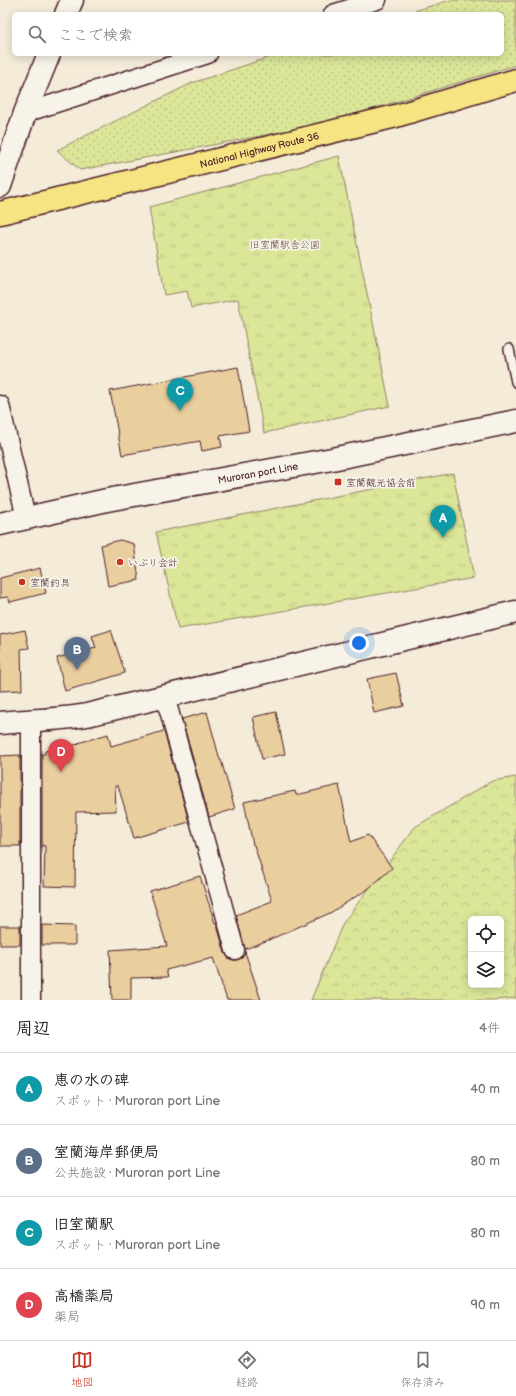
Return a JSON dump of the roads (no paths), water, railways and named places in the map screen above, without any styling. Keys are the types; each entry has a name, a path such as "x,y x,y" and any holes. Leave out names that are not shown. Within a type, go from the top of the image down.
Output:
{"highway":[{"name":"National Highway Route 36","path":"0,213 396,116 516,80"}],"street":[{"path":"67,12 72,0"},
{"path":"339,12 377,0"},
{"path":"0,186 25,112 49,56"},
{"path":"25,112 202,56"},
{"path":"0,405 26,518"},
{"name":"Muroran port Line","path":"0,524 106,500 332,459 516,421"},
{"path":"0,723 68,719 516,612"},
{"path":"165,696 235,950"},
{"path":"31,1000 32,720"}],"lane":[{"path":"509,349 516,382"}],"place":[{"name":"旧室蘭駅","path":"180,411"},
{"name":"室蘭観光協会前","path":"338,482"},
{"name":"恵の水の碑","path":"443,538"},
{"name":"いぶり会計","path":"120,562"},
{"name":"室蘭釣具","path":"22,582"},
{"name":"室蘭海岸郵便局","path":"77,670"},
{"name":"高橋薬局","path":"61,772"}],"park label":[{"name":"旧室蘭駅舎公園","path":"285,244"}]}
